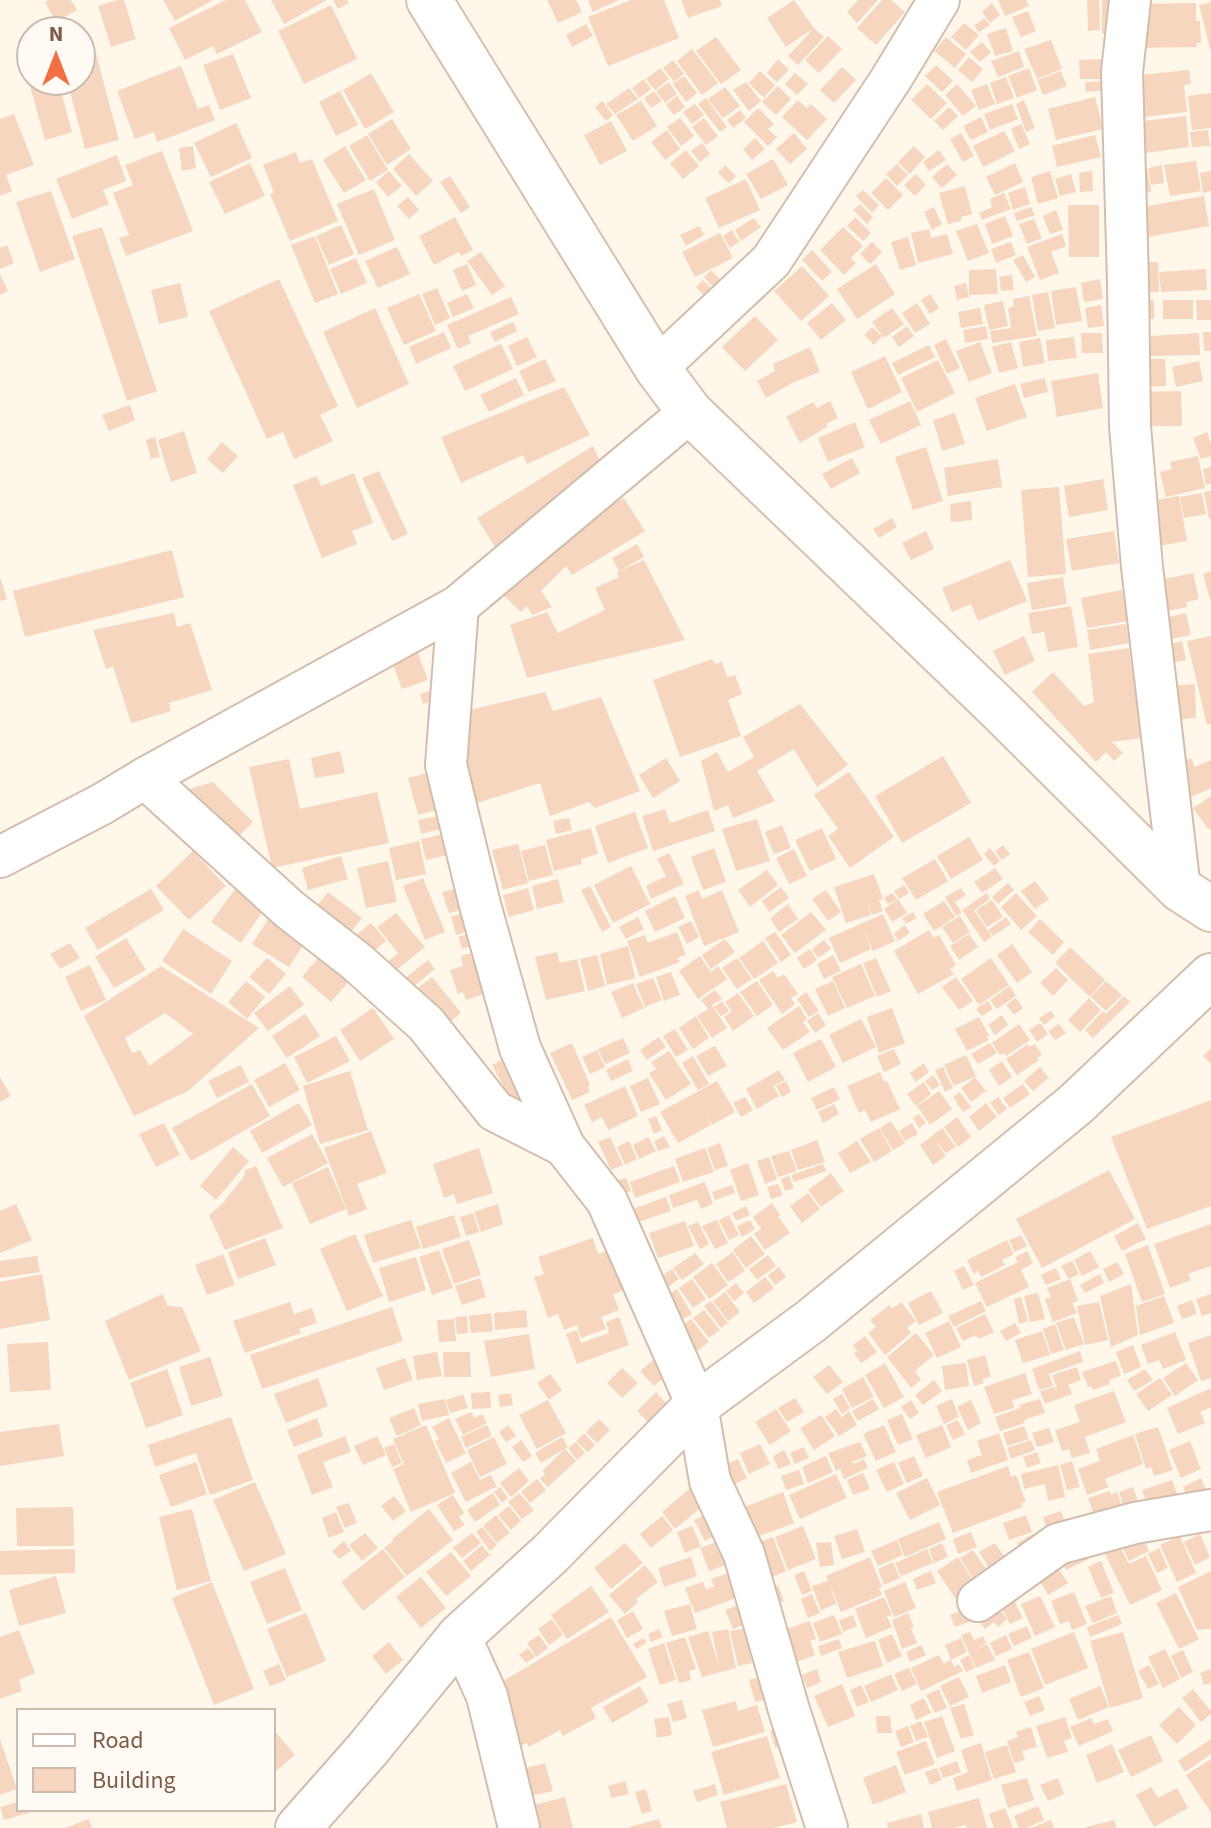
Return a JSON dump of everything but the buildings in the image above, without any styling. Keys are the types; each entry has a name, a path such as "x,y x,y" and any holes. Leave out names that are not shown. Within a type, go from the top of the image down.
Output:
{"street":[{"path":"429,0 657,368 690,412 1195,899"},
{"path":"657,368 771,261 939,0"},
{"path":"1130,0 1122,72 1130,426 1142,567 1195,899"},
{"path":"0,857 102,804 458,606 690,412"},
{"path":"458,606 446,765 480,905 520,1048 564,1146 607,1201 697,1405 710,1481 744,1554 827,1828"},
{"path":"145,778 289,909 357,962 426,1024 495,1111 564,1146"},
{"path":"298,1828 367,1750 460,1636 550,1554 697,1405 811,1321 1076,1104 1211,976"},
{"path":"978,1601 1058,1544 1135,1523 1211,1510"},
{"path":"460,1636 487,1696 519,1828"}]}
